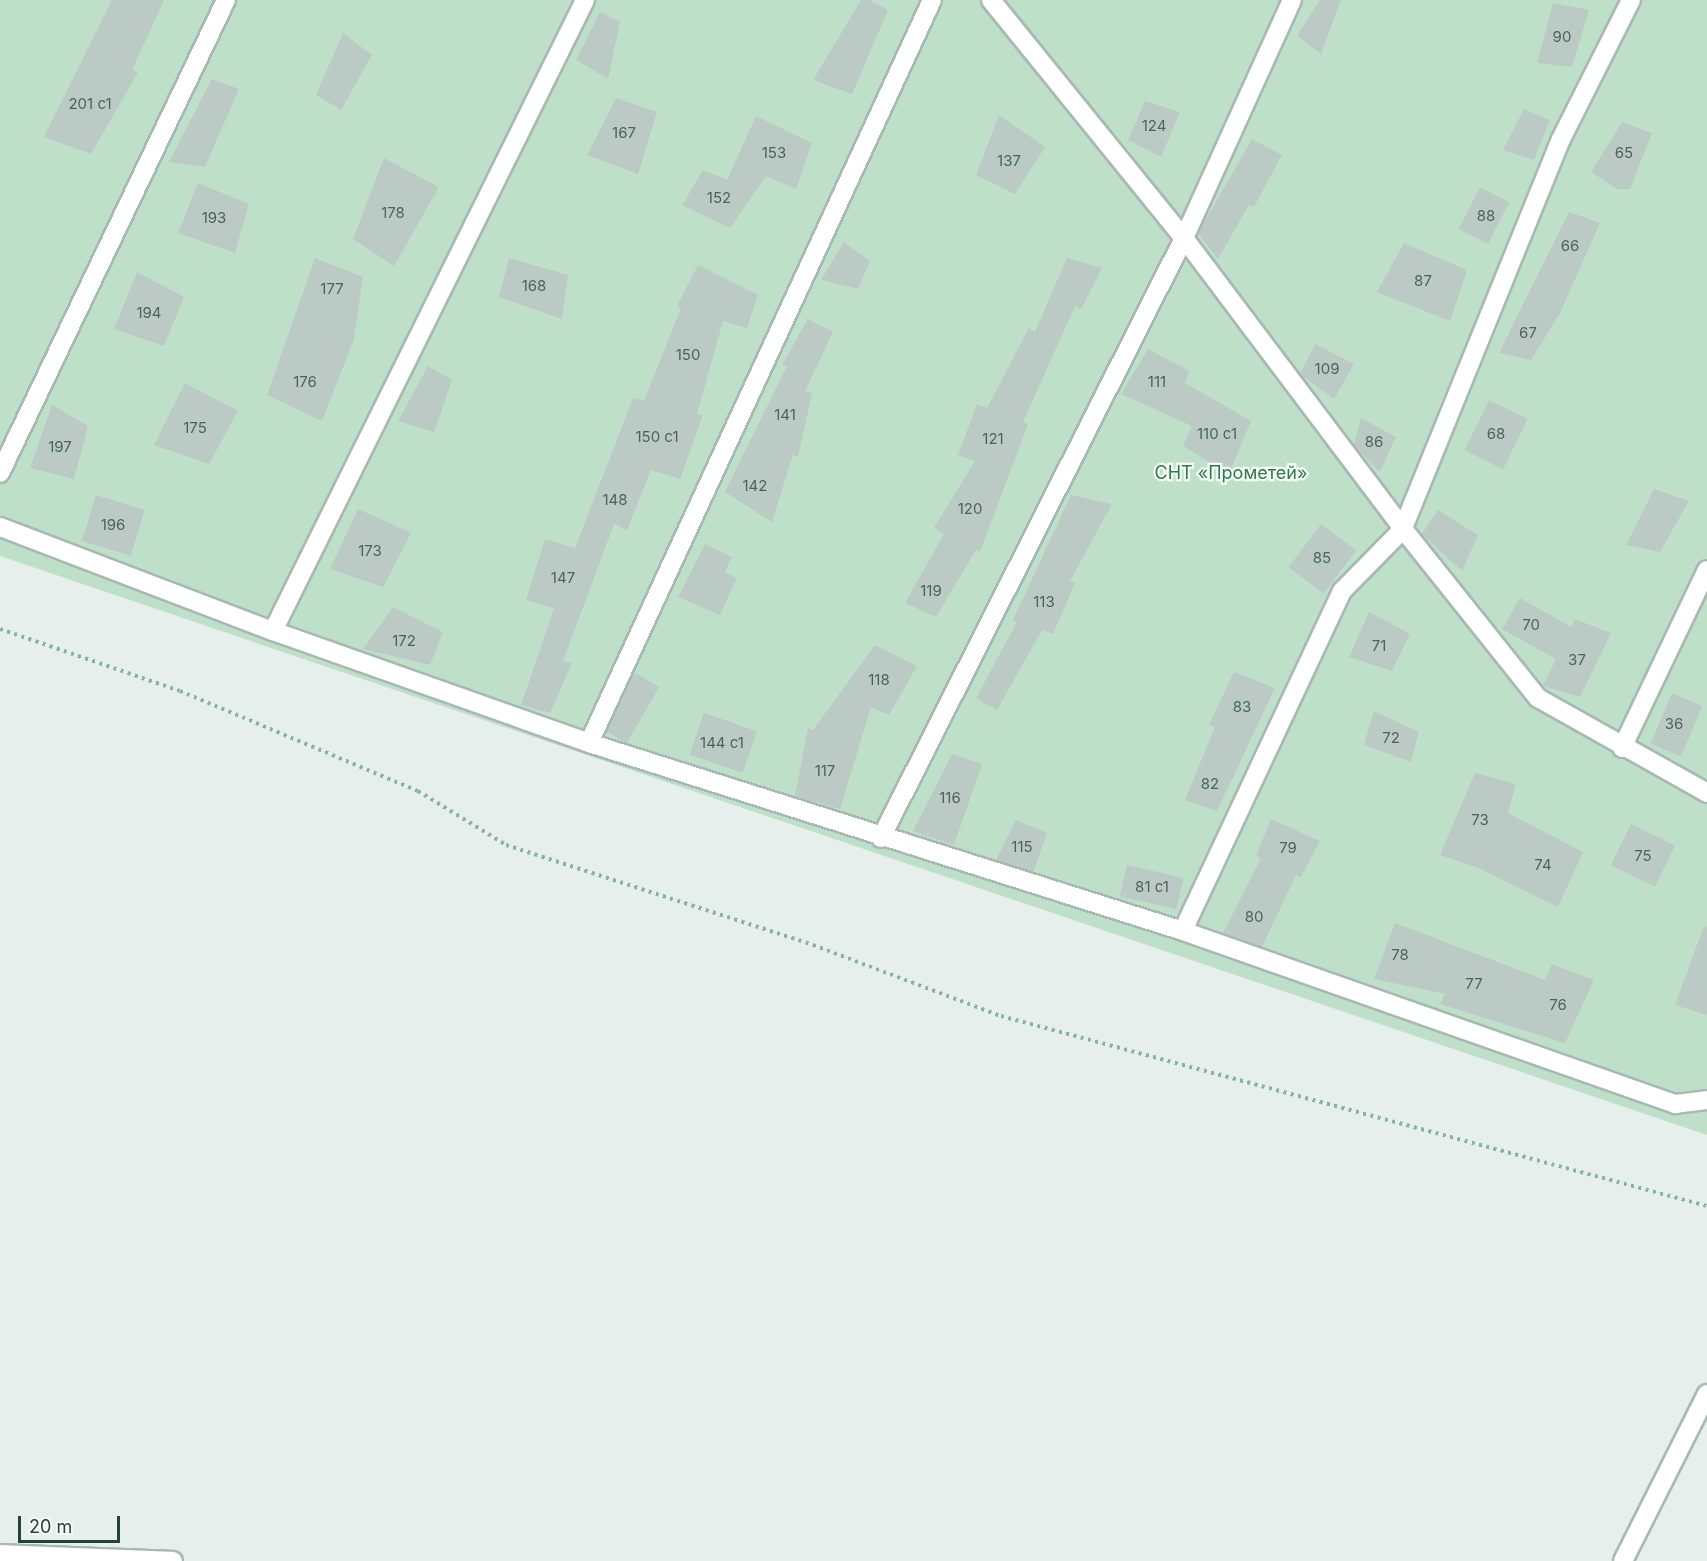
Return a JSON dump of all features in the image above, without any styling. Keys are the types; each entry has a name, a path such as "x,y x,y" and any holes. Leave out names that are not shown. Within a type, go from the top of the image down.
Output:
{"street":[{"path":"0,473 226,0"},
{"path":"273,631 585,0"},
{"path":"589,743 932,0"},
{"path":"991,0 1184,238 1404,529 1538,698 1622,748 1707,792"},
{"path":"881,838 1184,238 1292,0"},
{"path":"1183,932 1342,591 1404,529 1561,139 1631,0"},
{"path":"0,527 273,631 589,743 881,838 1183,932 1675,1104 1707,1100"},
{"path":"1622,748 1707,570"},
{"path":"1623,1561 1707,1394"},
{"path":"0,1554 173,1561"}],"path":[{"path":"0,629 180,691 418,791 506,844 813,945 1001,1016 1707,1206"}],"green space":[{"name":"СНТ «Прометей»","path":"0,0 1707,0 1707,1135 0,556"}],"building":[{"path":"112,0 164,0 132,70 138,72 91,154 44,137"},
{"path":"861,0 870,0 888,10 852,94 813,80"},
{"path":"1320,0 1341,0 1321,54 1297,36"},
{"path":"1553,3 1589,10 1572,67 1537,63"},
{"path":"600,12 620,22 608,79 576,60"},
{"path":"343,33 372,55 341,110 316,95"},
{"path":"212,79 239,89 205,167 169,162"},
{"path":"616,98 657,112 638,174 587,155"},
{"path":"1145,101 1180,112 1161,157 1128,140"},
{"path":"1524,109 1550,120 1534,160 1503,150"},
{"path":"999,115 1045,147 1015,194 976,175"},
{"path":"756,116 812,143 796,189 766,176 730,228 682,205 703,170 727,180"},
{"path":"1622,122 1652,133 1630,189 1617,189 1591,172"},
{"path":"1252,139 1282,155 1254,207 1249,205 1218,259 1198,233"},
{"path":"384,158 439,187 394,266 353,239"},
{"path":"198,183 249,204 235,253 178,233"},
{"path":"1480,187 1509,202 1488,244 1459,229"},
{"path":"1569,212 1600,223 1560,313 1531,360 1499,353"},
{"path":"844,242 870,261 858,289 821,280"},
{"path":"1404,243 1467,270 1450,321 1377,292"},
{"path":"315,258 363,277 354,339 322,421 267,395"},
{"path":"509,258 568,275 562,319 499,297"},
{"path":"1067,258 1102,268 1081,309 1075,306 1023,422 1028,424 980,552 976,550 936,617 905,603 944,534 934,528 975,461 958,455 977,404 987,408 1029,328 1035,332"},
{"path":"698,265 758,295 747,328 723,321 697,414 703,415 680,479 651,470 627,530 614,524 563,661 572,663 550,713 521,705 554,608 526,600 545,539 575,548 633,398 644,401 681,308 677,306"},
{"path":"137,272 184,297 164,346 114,329"},
{"path":"808,319 833,332 805,391 812,393 798,457 793,455 772,522 725,492 787,366 782,365"},
{"path":"1315,344 1354,364 1334,399 1300,374"},
{"path":"1148,349 1189,371 1185,383 1251,421 1229,474 1183,446 1192,426 1121,394"},
{"path":"428,366 452,380 434,432 398,421"},
{"path":"185,383 238,411 209,464 154,445"},
{"path":"1489,400 1528,419 1503,469 1464,450"},
{"path":"52,405 88,426 74,479 30,468"},
{"path":"1361,418 1396,437 1380,472 1354,445"},
{"path":"1654,489 1689,501 1660,552 1626,545"},
{"path":"96,495 145,510 131,556 82,541"},
{"path":"1071,495 1112,504 1070,581 1075,583 1053,634 1042,630 997,710 976,698 1017,622 1013,620"},
{"path":"358,509 411,533 383,587 330,569"},
{"path":"1438,510 1478,535 1462,571 1422,534"},
{"path":"1321,524 1356,550 1324,594 1289,567"},
{"path":"705,544 732,557 725,572 737,578 720,615 678,597"},
{"path":"1520,598 1571,627 1575,619 1611,633 1580,697 1543,686 1556,659 1502,629"},
{"path":"393,607 443,632 430,665 363,649"},
{"path":"1369,612 1410,634 1392,671 1349,657"},
{"path":"875,645 917,666 889,715 871,707 840,809 795,796 808,728 813,730"},
{"path":"1234,672 1275,688 1217,811 1185,800 1215,727 1209,725"},
{"path":"635,673 659,687 627,743 602,729"},
{"path":"1672,693 1702,706 1681,757 1651,744"},
{"path":"1374,711 1419,732 1411,762 1364,745"},
{"path":"704,713 757,731 743,773 690,755"},
{"path":"952,754 982,764 954,845 913,831"},
{"path":"1475,773 1516,784 1508,813 1583,852 1558,907 1476,867 1440,855"},
{"path":"1271,819 1320,841 1301,877 1296,875 1262,947 1223,933 1261,858 1256,856"},
{"path":"1016,820 1047,833 1033,872 996,860"},
{"path":"1631,824 1675,845 1655,887 1611,865"},
{"path":"1127,865 1184,878 1176,909 1120,896"},
{"path":"1395,923 1545,980 1552,964 1594,980 1565,1043 1440,1004 1445,994 1374,979"},
{"path":"1704,926 1707,927 1707,1015 1675,1005"}]}
